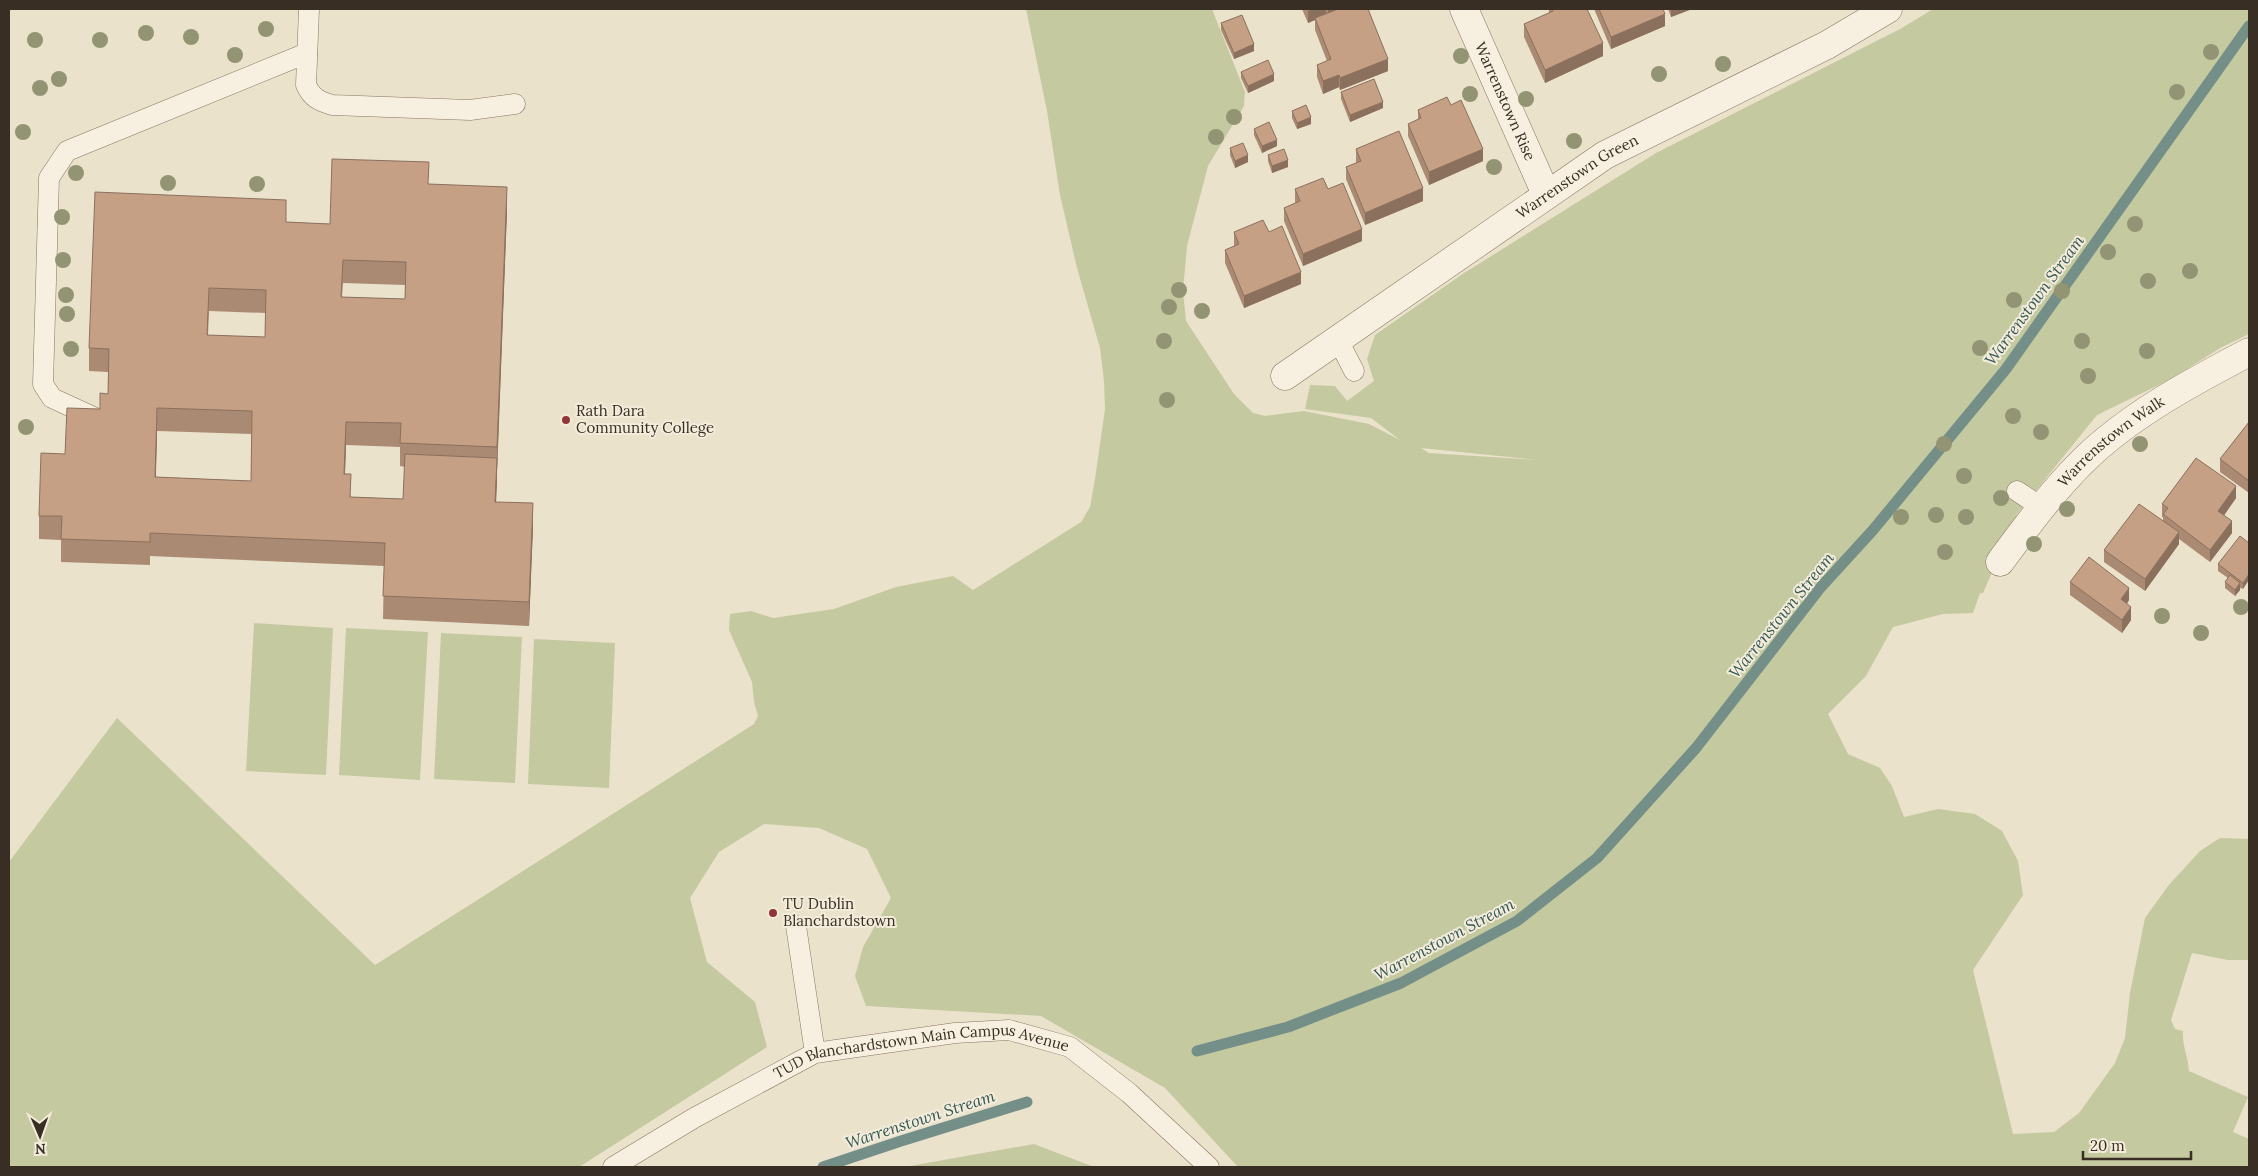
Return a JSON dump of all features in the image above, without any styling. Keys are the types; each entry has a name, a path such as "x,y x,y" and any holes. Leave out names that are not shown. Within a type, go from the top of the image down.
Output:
{"street":[{"name":"Warrenstown Rise","path":"1464,9 1546,194"},
{"name":"Warrenstown Green","path":"1285,376 1605,155 1827,45 1888,9"},
{"name":"Warrenstown Walk","path":"2000,562 2041,507 2083,461 2142,413 2190,383 2249,352"}],"lane":[{"path":"309,9 306,85 310,94 319,101 332,104 470,110 515,104"},
{"path":"98,420 52,398 44,384 49,178 67,151 307,53"},
{"path":"1338,340 1354,371"},
{"path":"2017,491 2041,507"},
{"path":"796,926 816,1053"},
{"name":"TUD Blanchardstown Main Campus Avenue","path":"613,1167 694,1118 816,1053 955,1033 1009,1030 1070,1047 1129,1093 1209,1167"}],"green space":[{"path":"1026,9 1212,9 1245,92 1244,106 1208,166 1187,246 1183,291 1186,321 1234,394 1253,413 1265,416 1304,411 1369,424 1400,440 1371,418 1305,409 1310,385 1335,386 1347,401 1374,381 1367,359 1375,335 1461,275 1656,153 1902,28 1933,9 2249,9 2249,334 2220,348 2171,379 2097,415 2017,514 1983,593 1980,593 1973,613 1943,614 1893,627 1866,676 1828,714 1848,754 1880,768 1892,786 1904,817 1938,809 1975,814 2002,831 2018,861 2023,895 1973,970 2013,1134 2054,1132 2079,1113 2115,1063 2125,1038 2130,993 2145,918 2168,886 2200,851 2220,838 2249,839 2249,960 2228,960 2192,953 2171,1020 2175,1029 2183,1031 2183,1042 2189,1071 2248,1097 2233,1132 2249,1139 2249,1167 1238,1167 1165,1088 1041,1016 866,1006 855,976 863,947 891,898 867,849 819,828 764,824 719,852 690,898 707,962 755,1002 767,1047 579,1167 9,1167 9,862 117,718 375,965 754,724 758,716 754,702 752,682 729,630 730,614 751,611 773,618 834,609 896,587 953,576 973,590 1081,522 1090,507 1095,479 1105,409 1104,381 1100,348 1077,268 1060,195 1047,111","holes":["1421,448 1537,460 1429,453"]},
{"path":"254,623 333,628 326,775 246,771"},
{"path":"346,628 428,632 420,780 339,775"},
{"path":"441,633 522,637 515,783 434,779"},
{"path":"534,639 615,643 609,788 528,784"},
{"path":"1034,1144 1094,1167 904,1167"}],"building":[{"path":"1338,9 1368,9 1388,59 1340,78 1339,75 1323,81 1317,65 1331,59 1315,18"},
{"path":"1552,9 1587,9 1603,43 1545,70 1524,24 1553,11"},
{"path":"1599,9 1663,9 1665,14 1611,37"},
{"path":"1242,15 1254,44 1234,53 1221,23"},
{"path":"1268,60 1274,74 1248,86 1241,72"},
{"path":"1374,79 1383,102 1350,115 1341,92"},
{"path":"1447,97 1451,105 1461,100 1483,149 1429,172 1408,124 1421,118 1418,110"},
{"path":"1306,105 1311,117 1297,123 1292,111"},
{"path":"1269,122 1277,140 1262,146 1254,129"},
{"path":"1399,131 1423,188 1365,213 1346,167 1361,161 1356,149"},
{"path":"1243,143 1248,155 1235,161 1230,148"},
{"path":"1284,149 1288,160 1272,166 1268,155"},
{"path":"332,159 429,162 428,184 507,187 497,447 400,443 401,423 346,422 344,474 351,474 350,497 403,499 405,454 497,458 495,502 533,503 529,602 383,596 385,543 150,533 150,542 61,539 62,516 39,516 41,453 65,454 67,408 100,409 100,393 108,394 109,349 89,348 95,192 286,200 286,222 330,224","holes":["343,260 406,262 405,299 341,297","209,288 266,290 265,337 207,335","157,408 252,411 251,481 155,477"]},
{"path":"1323,178 1328,189 1343,183 1362,229 1303,254 1284,208 1300,201 1295,189"},
{"path":"1263,220 1269,232 1282,226 1301,272 1244,296 1225,250 1239,244 1234,232"},
{"path":"2249,422 2249,481 2220,459"},
{"path":"2196,458 2236,486 2218,511 2232,521 2210,550 2163,514 2168,508 2162,504"},
{"path":"2139,504 2179,532 2145,579 2104,550"},
{"path":"2240,536 2249,543 2249,574 2243,583 2218,564"},
{"path":"2089,557 2129,588 2121,599 2131,607 2122,620 2070,582"},
{"path":"2230,575 2240,583 2235,590 2225,582"}],"waterway":[{"name":"Warrenstown Stream","path":"1197,1051 1288,1027 1401,983 1517,921 1597,858 1696,748 1821,587 1873,530 2006,369 2249,26"},
{"name":"Warrenstown Stream","path":"823,1167 1027,1102"}],"place":[{"name":"Rath Dara Community College","path":"566,420"},
{"name":"TU Dublin Blanchardstown","path":"773,913"}]}
